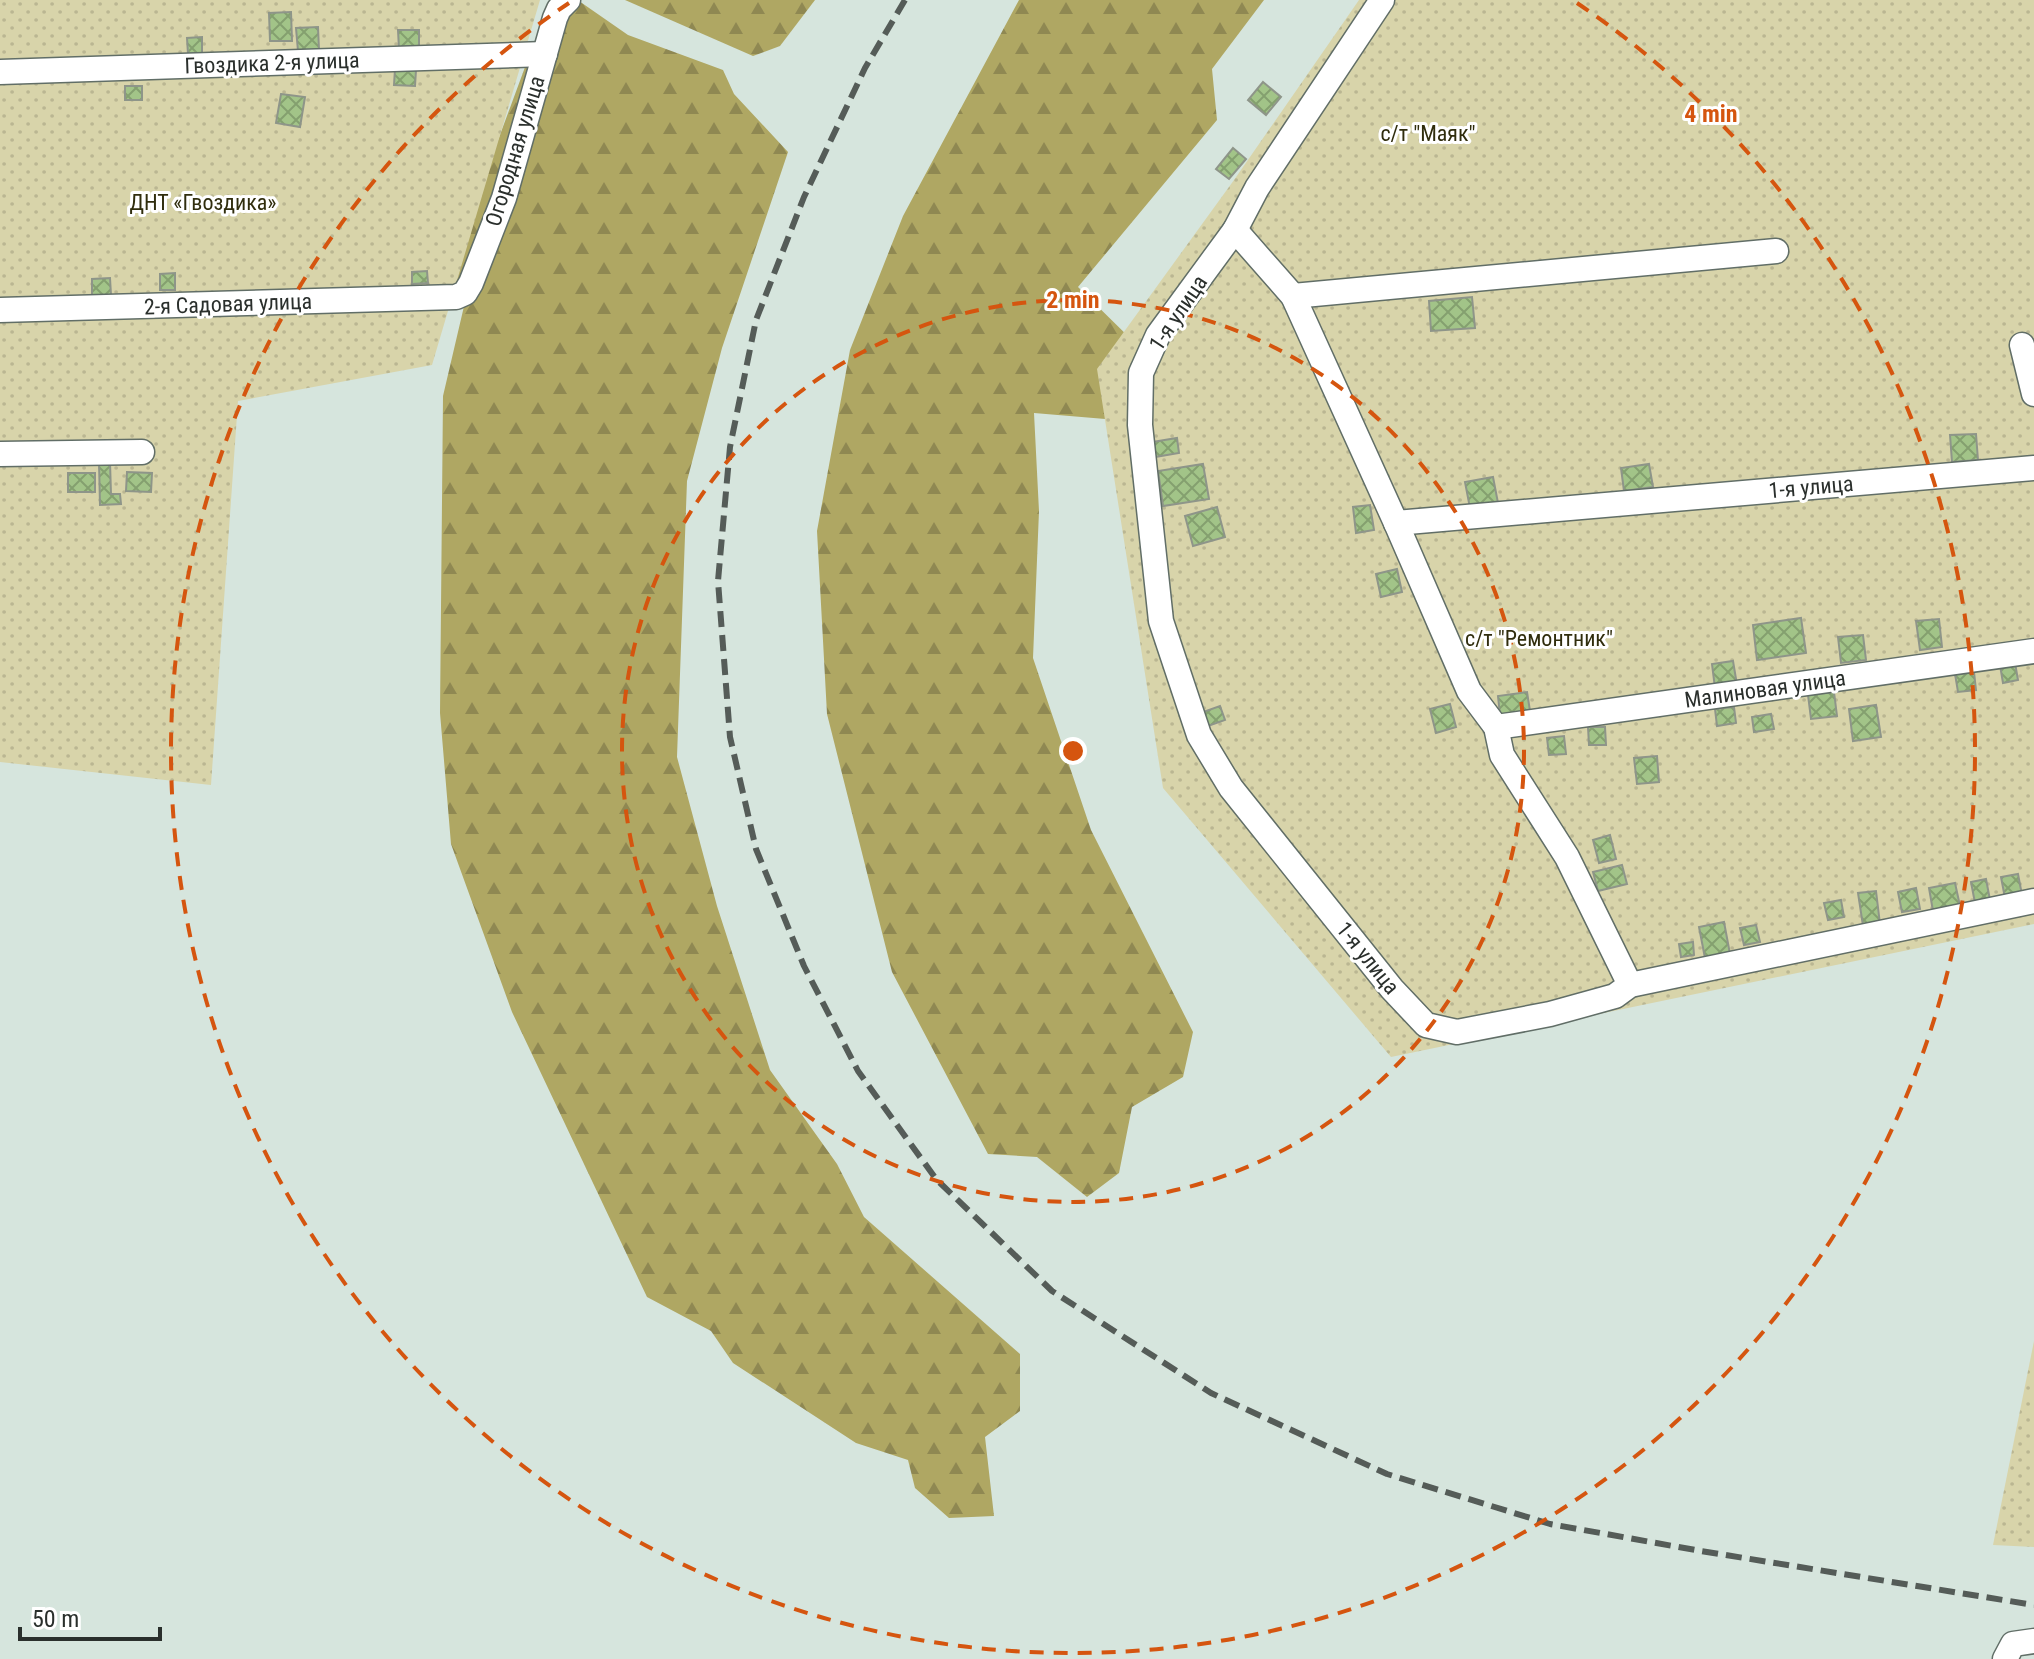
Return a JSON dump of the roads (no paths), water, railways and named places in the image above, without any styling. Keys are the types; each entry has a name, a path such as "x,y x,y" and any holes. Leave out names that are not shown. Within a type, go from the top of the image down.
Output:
{"street":[{"name":"Огородная улица","path":"456,297 465,293 471,283 504,198 555,18 568,0"},
{"name":"1-я улица","path":"1382,0 1257,188 1235,230 1158,335 1141,373 1140,425 1161,621 1199,735 1231,788 1392,989 1426,1025 1457,1032 1550,1014 1615,996 1630,985 2034,901"},
{"name":"Гвоздика 2-я улица","path":"0,72 545,54"},
{"path":"1235,230 1293,296 1469,691 1496,727 1502,755 1567,857 1630,985"},
{"path":"1293,296 1776,251"},
{"name":"2-я Садовая улица","path":"0,310 456,297"},
{"path":"2022,345 2034,394"},
{"path":"0,454 142,452"},
{"name":"1-я улица","path":"1396,523 2034,468"},
{"name":"Малиновая улица","path":"1496,727 2034,651"},
{"path":"2005,1659 2013,1644 2034,1641"}],"railway":[{"path":"905,0 865,68 804,197 756,320 730,447 718,581 730,737 756,849 804,966 858,1071 936,1179 1052,1291 1211,1393 1387,1474 1550,1524 2034,1605"}],"park label":[{"name":"с/т \"Маяк\"","path":"1428,133"},
{"name":"ДНТ «Гвоздика»","path":"203,202"},
{"name":"с/т \"Ремонтник\"","path":"1539,638"}]}
